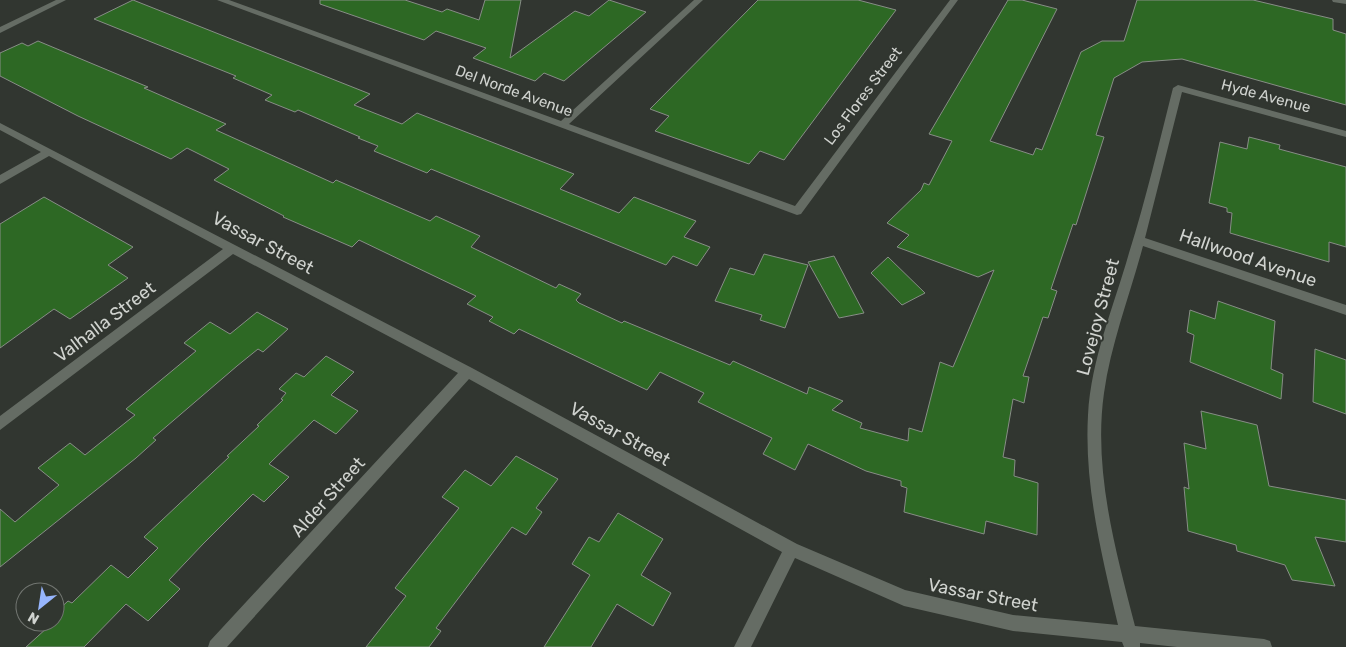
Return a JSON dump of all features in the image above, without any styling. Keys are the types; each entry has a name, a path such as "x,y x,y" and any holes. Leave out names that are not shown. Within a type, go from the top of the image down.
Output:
{"street":[{"path":"0,30 62,0"},
{"name":"Del Norde Avenue","path":"221,0 796,211"},
{"path":"562,125 699,0"},
{"name":"Los Flores Street","path":"796,211 954,0"},
{"path":"1336,0 1346,2"},
{"name":"Hyde Avenue","path":"1178,88 1346,134"},
{"name":"Lovejoy Street","path":"1130,641 1100,509 1095,459 1096,414 1100,374 1139,240 1178,88"},
{"name":"Vassar Street","path":"0,126 467,372 792,549 904,598 1013,623 1130,641 1264,647"},
{"path":"0,180 48,152"},
{"name":"Hallwood Avenue","path":"1139,240 1346,310"},
{"name":"Valhalla Street","path":"0,424 232,248"},
{"name":"Alder Street","path":"216,647 467,372"},
{"path":"742,647 792,549"}],"building":[{"path":"133,0 370,94 354,105 402,124 417,113 574,174 560,189 619,213 634,197 696,221 684,237 710,247 697,266 673,256 666,265 431,169 427,173 374,151 378,146 358,138 360,137 298,110 295,112 265,100 272,95 233,78 236,76 94,19"},
{"path":"320,0 405,0 442,12 447,9 479,20 485,0 521,0 510,58 575,11 589,16 609,0 646,12 564,81 544,73 535,81 473,58 486,48 436,31 424,40 320,4"},
{"path":"758,0 858,0 896,10 784,160 760,151 749,164 655,131 669,116 650,109"},
{"path":"1008,0 1022,0 1057,9 990,141 1033,155 1036,148 1042,150 1081,52 1102,41 1124,41 1137,0 1253,0 1333,19 1333,30 1346,34 1346,105 1182,59 1142,62 1114,78 1096,135 1104,137 1076,225 1073,224 1051,289 1057,291 1048,318 1043,317 1023,376 1029,377 1024,403 1013,399 1003,457 1015,460 1014,476 1038,483 1037,535 986,521 984,534 904,512 907,488 901,486 901,481 866,471 808,444 795,470 763,454 772,438 698,402 704,393 660,372 647,390 519,329 514,334 489,321 493,317 467,304 476,296 359,240 352,247 283,217 214,180 229,169 187,148 171,159 78,116 0,76 0,53 22,43 28,46 38,41 148,87 144,88 226,124 216,130 333,183 336,180 430,221 436,216 480,236 471,247 556,288 559,284 581,294 576,300 579,303 622,323 624,321 730,365 733,361 807,394 809,387 843,401 832,410 862,423 860,428 908,441 909,428 922,432 940,362 953,367 994,270 978,277 897,247 909,235 887,223 921,190 924,183 929,185 952,141 929,134"},
{"path":"1249,137 1280,145 1279,149 1346,167 1346,247 1329,242 1329,262 1230,233 1232,213 1227,212 1227,208 1209,203 1220,142 1247,149"},
{"path":"44,197 133,247 108,265 128,278 70,319 54,309 0,348 0,224"},
{"path":"764,254 808,265 785,328 760,320 762,315 715,301 730,268 754,275"},
{"path":"834,256 864,313 839,318 808,262"},
{"path":"888,257 925,293 902,305 871,273"},
{"path":"1218,301 1275,321 1271,369 1283,374 1281,399 1190,362 1194,335 1187,332 1190,310 1215,319"},
{"path":"257,312 288,329 263,352 258,349 237,366 153,438 156,440 136,458 0,567 0,509 15,522 59,485 38,468 70,443 85,455 135,415 126,409 196,351 184,343 210,322 230,334"},
{"path":"1315,349 1346,360 1346,414 1313,402"},
{"path":"326,356 354,372 331,395 358,411 336,434 314,420 269,464 289,477 264,502 253,494 203,544 169,580 180,589 148,621 126,604 84,647 26,647 42,632 65,632 65,604 68,601 72,603 111,565 128,578 158,548 144,537 229,457 227,456 283,400 281,399 286,393 279,389 296,373 304,377"},
{"path":"1201,411 1257,425 1269,486 1346,500 1346,542 1315,537 1335,586 1292,580 1285,565 1237,551 1236,545 1188,531 1184,487 1189,489 1184,443 1206,449"},
{"path":"516,456 558,479 536,508 542,512 526,535 512,527 436,628 441,631 429,647 366,647 406,596 395,588 459,508 442,497 465,470 491,486"},
{"path":"618,513 663,539 641,575 671,593 653,626 617,604 591,647 544,647 590,575 572,564 589,537 599,542"}]}
